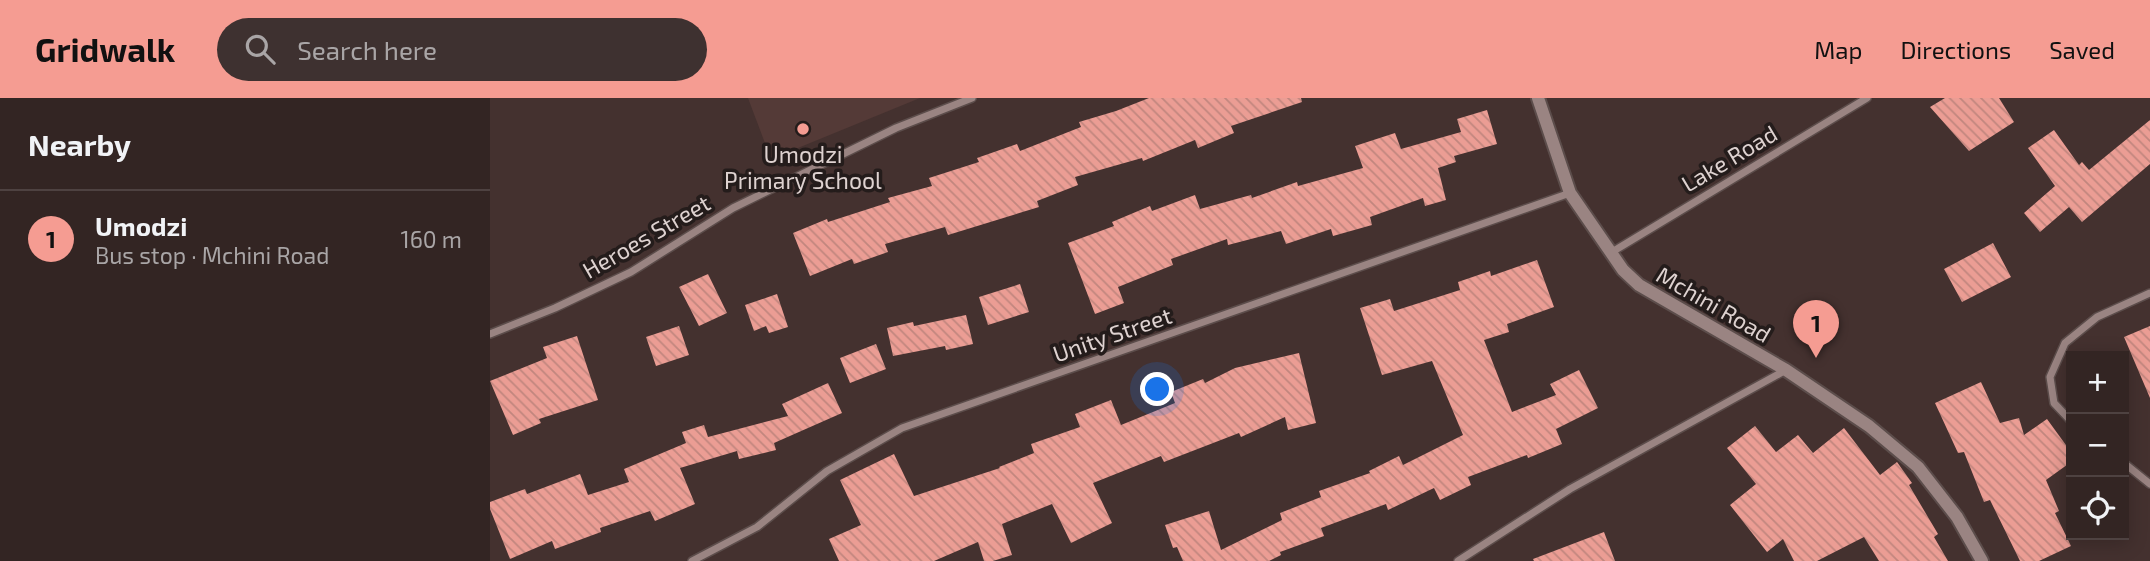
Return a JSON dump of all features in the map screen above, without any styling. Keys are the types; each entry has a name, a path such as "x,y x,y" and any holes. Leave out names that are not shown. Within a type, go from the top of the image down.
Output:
{"street":[{"name":"Heroes Street","path":"490,334 555,308 631,272 733,208 783,183 896,128 972,98"},
{"name":"Mchini Road","path":"1538,98 1570,193 1623,270 1639,285 1786,370 1868,426 1918,467 1957,517 1983,561"},
{"name":"Lake Road","path":"1612,251 1867,98"},
{"name":"Unity Street","path":"692,561 757,527 827,471 902,428 1570,193"},
{"path":"2066,416 2054,403 2050,377 2065,343 2096,317 2150,293"},
{"path":"1458,561 1570,489 1786,370"},
{"path":"2129,467 2150,484"}],"shaded area":[{"name":"Umodzi Primary School","path":"748,98 920,98 771,159"}],"building":[{"path":"1149,98 1301,98 1302,102 1231,126 1234,133 1198,148 1195,140 1143,161 1142,158 1075,177 1078,185 1037,201 1039,207 948,235 945,227 885,244 888,252 854,264 852,259 810,276 793,233 827,219 828,222 890,202 888,198 932,186 929,178 979,162 977,158 1017,144 1020,151 1081,127 1079,122"},
{"path":"1945,98 1999,98 2014,122 1969,151 1930,107"},
{"path":"1487,110 1497,144 1454,156 1456,162 1438,168 1446,200 1425,206 1423,198 1370,217 1372,225 1333,236 1331,229 1286,244 1281,231 1228,245 1227,239 1171,259 1173,265 1118,287 1124,303 1095,314 1068,243 1114,226 1112,222 1150,206 1152,211 1195,195 1200,209 1251,195 1252,198 1297,182 1298,186 1363,168 1355,146 1395,133 1401,149 1461,132 1457,119"},
{"path":"2150,120 2150,164 2082,222 2069,207 2040,232 2024,213 2055,186 2028,148 2054,130 2079,165 2082,162 2089,170"},
{"path":"1993,243 2011,277 1962,302 1944,269"},
{"path":"1537,260 1554,307 1507,324 1509,332 1484,340 1512,412 1556,395 1550,384 1579,370 1598,408 1556,429 1562,444 1468,477 1471,485 1440,500 1434,488 1388,510 1386,504 1321,528 1324,536 1280,552 1281,555 1269,561 1183,561 1177,547 1173,548 1165,525 1209,511 1221,550 1282,520 1280,513 1321,497 1319,491 1370,473 1369,471 1399,456 1403,465 1463,435 1432,361 1382,375 1360,308 1390,299 1394,311 1460,290 1458,282 1490,271 1491,276"},
{"path":"708,274 727,313 699,326 679,287"},
{"path":"1020,284 1029,312 988,325 979,297"},
{"path":"777,294 788,327 769,333 766,326 754,331 745,305"},
{"path":"966,315 973,344 946,350 945,346 893,356 887,328 913,322 914,326"},
{"path":"679,326 689,355 656,366 646,337"},
{"path":"2150,326 2150,398 2124,337"},
{"path":"577,336 598,400 539,419 541,423 513,435 490,381 547,358 543,347"},
{"path":"876,344 886,369 850,383 840,358"},
{"path":"1299,353 1316,423 1288,430 1285,417 1241,437 1239,433 1164,462 1161,456 1093,483 1112,523 1071,543 1052,504 1002,524 1012,555 993,561 984,561 978,542 934,561 839,561 829,539 861,525 840,480 894,454 914,496 1000,468 1034,453 1031,444 1080,427 1075,414 1111,400 1121,425 1175,403 1171,392 1203,379 1205,383 1235,368"},
{"path":"1981,382 2000,423 2019,418 2024,435 2047,419 2066,445 2066,466 2046,480 2059,511 2055,513 2071,546 2039,561 2020,561 1990,500 1984,502 1964,452 1958,453 1935,403"},
{"path":"828,383 842,413 774,443 776,450 739,459 737,451 680,468 695,504 655,521 650,511 600,528 601,532 555,549 552,541 510,559 490,509 490,502 525,489 527,494 580,474 588,495 629,482 624,469 686,443 682,432 704,425 708,437 788,416 782,404"},
{"path":"1755,426 1776,452 1798,435 1813,453 1844,428 1880,475 1897,462 1912,483 1909,485 1938,534 1934,537 1948,561 1879,561 1864,537 1817,561 1794,561 1783,539 1767,552 1730,505 1756,484 1727,448"},
{"path":"1604,532 1615,561 1533,559"}],"place":[{"name":"Umodzi Primary School","path":"803,129"},
{"name":"Umodzi","path":"1816,358"}]}
